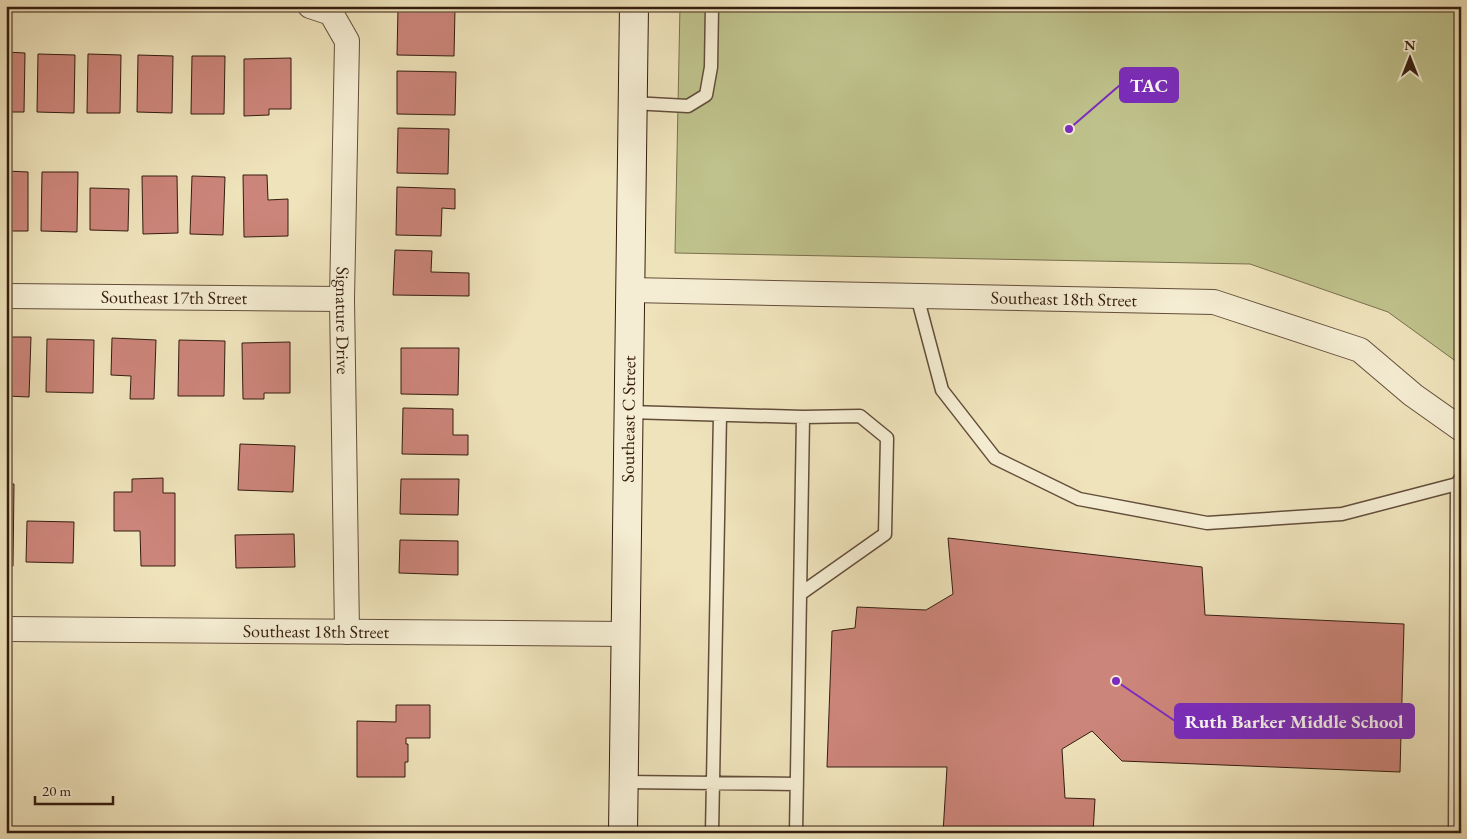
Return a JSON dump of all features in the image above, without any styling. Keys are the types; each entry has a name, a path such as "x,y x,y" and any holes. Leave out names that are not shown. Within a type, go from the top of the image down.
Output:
{"street":[{"name":"Southeast C Street","path":"623,833 634,6"},
{"name":"Signature Drive","path":"321,10 347,41 342,299 347,632"},
{"name":"Southeast 18th Street","path":"630,290 1214,302 1360,350 1413,395 1461,430"},
{"name":"Southeast 17th Street","path":"6,296 342,299"},
{"name":"Southeast 18th Street","path":"6,629 626,634"}],"lane":[{"path":"632,103 688,106 706,94 711,67 712,6"},
{"path":"917,296 942,390 995,458 1078,499 1207,523 1342,514 1459,481 1455,833"},
{"path":"628,412 803,418 860,416 887,438 885,534 800,594"},
{"path":"712,833 720,415"},
{"path":"796,833 803,418"},
{"path":"624,782 797,784"}],"green space":[{"path":"680,6 1461,6 1461,365 1388,312 1250,264 675,253"}],"building":[{"path":"398,8 455,9 454,56 397,55"},
{"path":"6,52 25,53 24,112 6,112"},
{"path":"38,54 75,55 74,113 37,112"},
{"path":"88,54 121,55 120,113 87,113"},
{"path":"138,55 173,56 172,113 137,112"},
{"path":"192,56 225,56 224,114 191,114"},
{"path":"291,58 291,109 269,109 269,115 244,116 244,59"},
{"path":"397,71 456,72 455,115 397,114"},
{"path":"398,128 449,129 448,174 397,173"},
{"path":"6,171 28,172 28,231 6,231"},
{"path":"42,172 78,172 77,232 41,231"},
{"path":"243,175 267,175 268,200 288,199 288,236 244,237"},
{"path":"142,176 177,176 178,233 143,234"},
{"path":"192,176 225,177 223,235 190,234"},
{"path":"397,187 455,189 455,209 442,208 441,236 396,235"},
{"path":"90,188 129,189 128,231 90,230"},
{"path":"395,250 432,251 431,272 469,273 469,296 393,295"},
{"path":"6,337 31,337 29,397 6,396"},
{"path":"112,338 156,340 154,399 130,399 131,376 111,375"},
{"path":"47,339 94,340 93,393 46,392"},
{"path":"179,340 225,341 224,396 178,396"},
{"path":"290,342 290,393 264,393 264,399 243,399 242,343"},
{"path":"401,348 459,348 458,395 401,394"},
{"path":"403,408 453,409 453,435 468,435 468,455 402,454"},
{"path":"240,444 295,446 293,492 238,490"},
{"path":"163,478 163,493 175,493 175,566 141,566 140,531 114,531 114,492 132,492 132,479"},
{"path":"401,479 459,479 458,515 400,514"},
{"path":"6,484 14,484 13,566 6,566"},
{"path":"27,521 74,522 73,563 26,562"},
{"path":"294,534 295,567 236,568 235,535"},
{"path":"948,538 1202,567 1205,615 1404,624 1400,772 1122,761 1092,731 1062,749 1065,798 1095,799 1093,833 943,833 947,767 827,767 832,631 855,628 857,607 926,610 953,594"},
{"path":"400,540 458,541 458,575 399,573"},
{"path":"396,705 430,705 430,738 406,738 408,762 405,762 405,777 357,777 357,721 396,722"}],"place":[{"name":"TAC","path":"1069,129"},
{"name":"Ruth Barker Middle School","path":"1116,681"}]}
